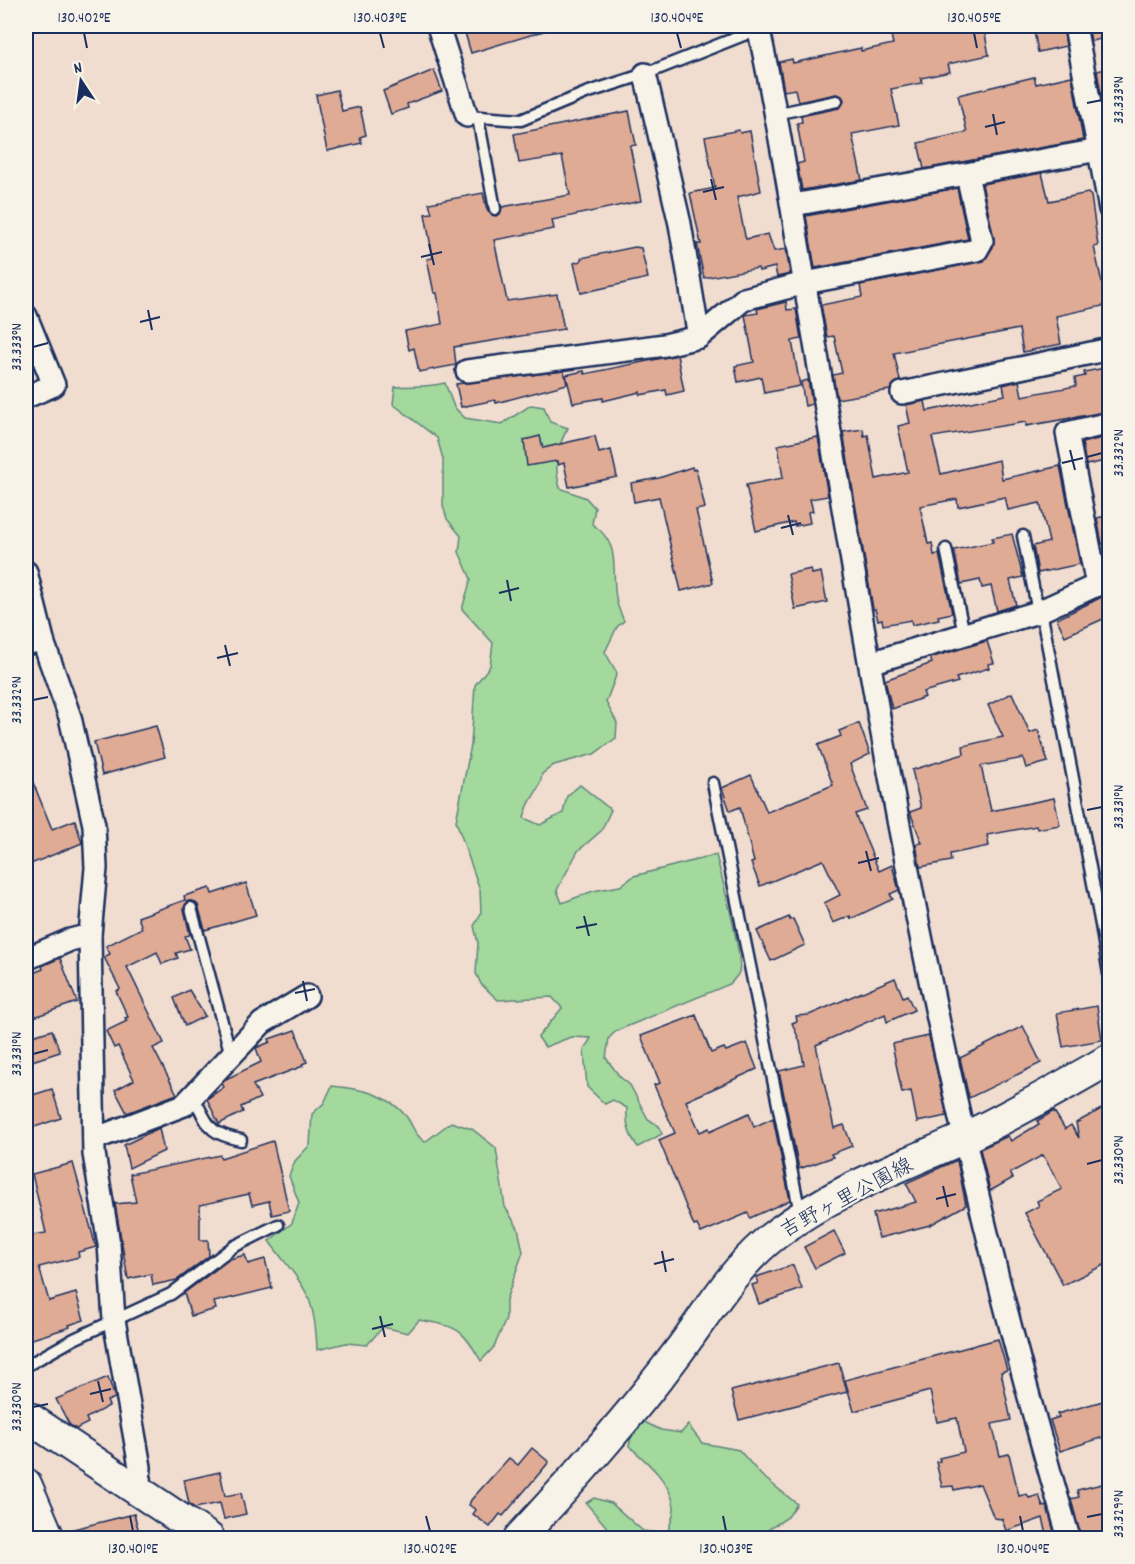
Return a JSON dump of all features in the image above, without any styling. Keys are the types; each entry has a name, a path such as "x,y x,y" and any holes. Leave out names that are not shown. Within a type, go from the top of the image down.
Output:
{"main road":[{"name":"吉野ヶ里公園線","path":"519,1539 634,1408 747,1259 801,1216 878,1176 1012,1115 1110,1059"},
{"path":"26,1416 138,1494 209,1539"},
{"path":"26,1484 49,1539"}],"street":[{"path":"438,26 472,117"},
{"path":"1075,26 1104,162 1110,209"},
{"path":"761,27 870,663 922,947 963,1138 1034,1421 1069,1539"},
{"path":"645,74 680,224 699,337"},
{"path":"793,205 967,174 1104,162"},
{"path":"467,371 665,345 699,337 744,299 805,284 977,250 982,241 967,174"},
{"path":"26,316 54,385 26,397"},
{"path":"902,393 1110,349"},
{"path":"870,663 1040,611 1103,582 1067,432 1110,423"},
{"path":"26,572 35,647 70,717 94,825 96,868 90,935 94,1139 97,1181 109,1244 114,1320 140,1467 138,1494"},
{"path":"26,959 70,940 90,935"},
{"path":"94,1139 184,1105 262,1023 307,996"}],"lane":[{"path":"495,209 472,117 521,120 586,93 645,74 761,27"},
{"path":"775,114 837,101"},
{"path":"1023,536 1040,611 1101,926 1110,1006"},
{"path":"946,549 964,634"},
{"path":"713,783 801,1216"},
{"path":"191,908 231,1055"},
{"path":"193,1096 212,1131 220,1136 241,1140"},
{"path":"26,1366 114,1320 171,1294 234,1247 278,1225"}],"green space":[{"path":"445,383 454,407 465,418 502,424 531,405 544,407 550,422 568,428 557,457 560,488 586,498 595,508 592,524 608,540 611,548 617,601 624,621 617,627 605,652 617,673 606,702 617,723 616,738 594,754 554,765 542,774 524,818 540,825 563,813 567,796 580,785 611,810 601,831 578,851 557,890 562,903 593,891 620,886 634,876 716,855 727,897 740,963 737,976 730,984 616,1031 609,1038 606,1058 620,1077 630,1085 648,1119 659,1126 662,1134 638,1147 628,1128 627,1108 613,1100 605,1104 587,1087 584,1050 591,1038 571,1037 545,1047 538,1037 562,1008 552,997 498,1000 481,984 476,973 478,943 474,926 481,913 480,890 456,821 471,745 475,685 490,666 493,643 462,609 471,579 459,552 461,536 447,519 443,506 443,459 437,438 393,404 395,387"},
{"path":"332,1086 363,1091 391,1102 406,1116 416,1133 425,1142 451,1122 472,1129 496,1148 505,1207 518,1228 523,1252 506,1300 506,1319 494,1347 481,1361 463,1334 457,1330 442,1324 419,1320 408,1333 383,1327 367,1345 346,1343 317,1350 316,1330 310,1301 298,1279 269,1241 292,1223 299,1203 289,1176 295,1161 310,1145 312,1114 324,1103"},
{"path":"644,1422 661,1430 681,1433 688,1425 702,1443 739,1450 761,1475 797,1504 788,1517 760,1535 760,1538 616,1538 586,1503 594,1498 611,1503 643,1531 667,1534 673,1516 672,1497 663,1480 629,1446 632,1434"}],"building":[{"path":"463,26 547,26 547,30 471,53"},
{"path":"889,26 966,26 968,33 984,29 989,55 948,64 950,72 921,78 922,83 891,89 899,125 852,134 862,180 802,190 797,164 804,162 797,123 802,122 801,116 839,108 844,100 842,96 836,94 798,102 795,89 784,91 779,62 792,59 793,63 861,48 861,51 893,44"},
{"path":"1033,26 1063,26 1066,46 1038,52"},
{"path":"1088,26 1110,26 1110,37 1091,41"},
{"path":"1110,68 1110,93 1101,94 1097,71"},
{"path":"434,70 442,91 407,104 408,108 391,114 383,91"},
{"path":"1072,76 1083,140 924,169 918,143 967,132 958,95 1034,77 1036,84"},
{"path":"337,90 342,111 360,107 366,135 360,137 362,143 327,151 316,95"},
{"path":"629,111 636,145 630,146 641,201 552,220 554,229 494,240 507,301 557,294 564,329 454,347 456,365 419,372 414,348 409,350 405,331 442,324 437,293 434,293 427,259 433,258 425,214 432,213 429,203 483,193 487,210 496,216 500,214 502,207 570,195 562,156 519,163 514,134"},
{"path":"739,130 740,133 750,131 761,191 737,197 746,239 768,234 774,251 786,249 790,274 777,277 775,267 704,278 697,244 701,244 690,193 715,188 705,137"},
{"path":"1042,173 1049,201 1088,193 1091,196 1098,246 1094,247 1107,305 1056,316 1061,344 1023,352 1019,329 894,353 900,380 890,390 837,399 833,375 842,373 834,336 827,337 821,305 862,297 860,285 984,261 993,247 994,239 982,184"},
{"path":"957,188 968,239 815,268 806,216"},
{"path":"635,247 641,248 648,278 581,293 574,263 581,261 581,258"},
{"path":"786,302 787,310 796,309 801,339 792,341 800,386 764,393 761,377 738,382 735,366 754,362 745,315 758,313 757,309"},
{"path":"677,355 684,391 667,395 666,390 640,395 640,392 603,401 603,398 573,403 566,375 584,371 585,374"},
{"path":"1110,367 1110,411 1026,426 1026,422 932,437 941,474 999,460 1002,479 1060,466 1080,564 1038,573 1033,546 1049,542 1040,503 1008,510 1005,497 958,507 957,499 920,506 928,544 932,543 934,555 939,554 952,613 938,616 939,619 912,625 911,620 883,625 882,619 878,620 875,609 873,609 843,432 863,429 864,436 868,435 876,479 908,472 898,426 910,423 906,405 925,401 927,411 1005,395 1003,385 1019,381 1022,396 1076,386 1075,378 1085,376 1084,372"},
{"path":"564,371 567,384 496,403 495,400 461,407 456,384"},
{"path":"808,380 812,404 805,406 801,382"},
{"path":"540,436 543,448 595,436 599,453 611,450 617,477 569,487 564,463 558,465 557,461 527,466 524,440"},
{"path":"1110,436 1110,460 1086,465 1082,443"},
{"path":"818,437 828,496 810,499 813,511 808,512 810,523 795,526 794,522 756,531 746,485 783,478 778,445"},
{"path":"692,467 693,470 696,469 705,508 696,510 713,583 681,591 659,497 634,502 631,483 659,478"},
{"path":"1110,515 1110,543 1102,544 1097,518"},
{"path":"1012,534 1023,577 1010,580 1016,605 997,611 991,586 982,588 980,580 961,584 954,550 993,542 992,538"},
{"path":"811,569 812,574 821,572 827,602 795,609 788,574"},
{"path":"1110,593 1110,616 1065,636 1057,619"},
{"path":"987,641 994,663 988,664 989,668 956,678 958,682 923,692 925,697 892,709 885,680 932,663 930,658"},
{"path":"1012,693 1030,733 1038,730 1048,762 1026,768 1023,758 981,766 991,811 1054,798 1060,825 1037,829 1036,826 987,835 989,846 950,854 951,861 920,867 916,844 922,843 910,812 921,808 912,770 964,754 963,746 1003,737 988,705"},
{"path":"859,723 870,754 850,764 867,810 855,814 879,871 892,865 899,890 890,894 893,899 851,919 850,916 833,923 824,903 840,895 823,860 760,886 751,863 754,862 740,807 730,811 722,788 751,775 767,812 833,785 818,745 841,736 839,731"},
{"path":"156,726 165,757 102,775 94,742"},
{"path":"26,765 52,829 75,820 82,843 26,866"},
{"path":"246,883 256,915 205,930 198,905 193,901 188,901 184,909 190,935 185,936 190,949 176,953 178,958 162,964 157,952 127,967 164,1043 153,1048 177,1094 127,1113 115,1090 134,1080 118,1046 114,1048 106,1031 127,1021 125,1018 128,1017 116,991 120,989 104,957 110,954 106,946 142,928 138,917 185,900 184,896 210,888 212,894"},
{"path":"789,917 790,920 793,919 805,945 771,961 757,931"},
{"path":"60,958 77,1002 34,1017 26,994 26,976"},
{"path":"895,978 903,997 907,995 914,1010 887,1022 885,1014 816,1045 834,1128 844,1125 852,1146 831,1154 833,1157 799,1169 779,1071 804,1065 800,1042 792,1023 797,1021 796,1016 809,1015"},
{"path":"189,990 205,1016 185,1026 174,998"},
{"path":"1097,1006 1102,1040 1063,1047 1057,1013"},
{"path":"696,1015 711,1053 724,1048 726,1051 747,1043 757,1069 686,1101 700,1132 709,1128 710,1131 749,1113 754,1127 773,1118 790,1200 750,1218 748,1213 701,1233 697,1225 694,1226 659,1140 675,1133 654,1085 660,1083 641,1036"},
{"path":"1023,1026 1041,1063 969,1098 960,1058"},
{"path":"52,1030 60,1052 32,1061 26,1038"},
{"path":"295,1030 307,1062 302,1064 303,1066 253,1085 260,1098 241,1107 243,1112 219,1124 207,1099 224,1087 222,1083 226,1079 261,1062 256,1048 270,1042 269,1039"},
{"path":"929,1036 947,1116 917,1122 911,1091 902,1093 892,1044"},
{"path":"52,1089 61,1118 26,1130 26,1097"},
{"path":"1110,1104 1110,1187 1101,1192 1110,1207 1110,1262 1063,1285 1025,1213 1039,1206 1037,1201 1062,1189 1043,1155 1010,1173 1013,1178 990,1191 980,1149 1008,1136 1011,1141 1039,1124 1037,1121 1054,1111 1065,1129 1071,1125 1079,1138 1076,1123"},
{"path":"159,1128 164,1151 129,1168 124,1145"},
{"path":"273,1141 289,1211 272,1215 269,1201 252,1205 249,1194 200,1205 200,1240 208,1240 209,1256 177,1280 153,1285 151,1274 128,1279 115,1204 136,1202 130,1174 220,1155 221,1158"},
{"path":"957,1160 966,1205 930,1225 879,1238 873,1214 916,1202 906,1183"},
{"path":"73,1163 96,1247 78,1252 79,1257 39,1267 49,1301 76,1293 84,1320 69,1325 70,1327 26,1341 26,1236 46,1233 32,1174"},
{"path":"834,1231 845,1253 815,1268 804,1247"},
{"path":"245,1255 248,1264 265,1259 272,1288 214,1302 216,1309 191,1316 184,1293 230,1259"},
{"path":"793,1265 802,1289 759,1304 752,1285 758,1283 756,1277"},
{"path":"998,1339 1007,1370 1001,1372 1011,1420 992,1424 1000,1456 1009,1454 1019,1496 1027,1494 1029,1498 1039,1495 1043,1507 1047,1506 1056,1539 1048,1539 1043,1518 1006,1531 1002,1519 994,1518 980,1484 954,1490 953,1486 942,1487 936,1462 940,1461 939,1458 964,1452 957,1418 937,1422 930,1391 854,1411 845,1380"},
{"path":"839,1363 847,1392 739,1420 731,1391"},
{"path":"108,1377 115,1398 107,1401 109,1406 86,1418 88,1423 76,1429 69,1424 56,1399"},
{"path":"1110,1399 1110,1435 1060,1451 1050,1420 1059,1417 1057,1414"},
{"path":"532,1448 549,1462 503,1516 500,1514 490,1527 473,1514 476,1510 469,1505 471,1500 509,1458 518,1465"},
{"path":"220,1472 225,1496 241,1493 246,1514 224,1519 220,1503 195,1508 189,1504 184,1480"},
{"path":"1110,1482 1110,1539 1081,1539 1071,1499 1079,1497 1077,1490"},
{"path":"134,1514 141,1539 66,1539 65,1531"}]}
